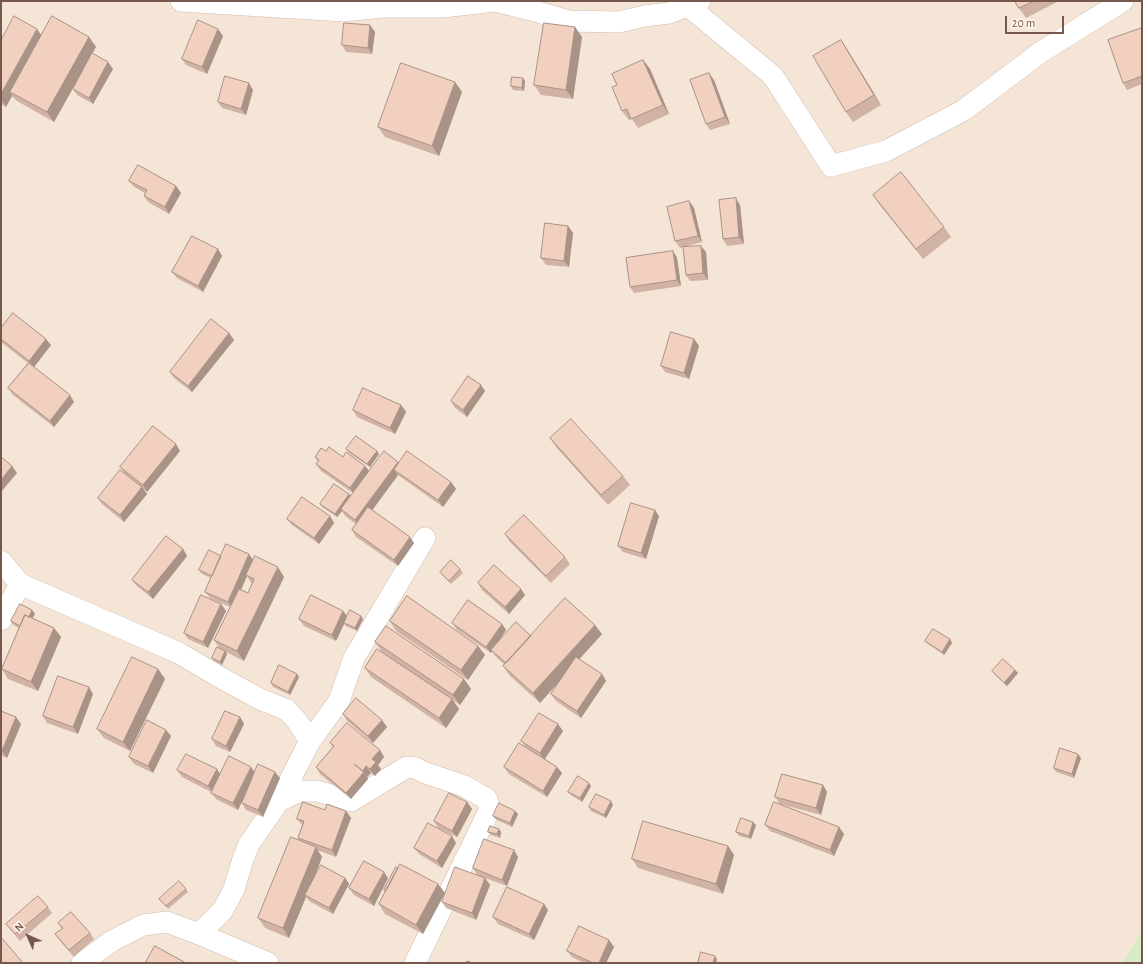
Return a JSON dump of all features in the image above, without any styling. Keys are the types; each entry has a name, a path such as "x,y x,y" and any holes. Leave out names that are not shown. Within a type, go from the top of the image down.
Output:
{"street":[{"path":"181,1 343,11 383,7 443,7 495,1 569,21 604,22 619,22 645,16 669,14 694,3 773,76 832,166 886,151 964,110 1041,52 1123,1"},
{"path":"199,934 223,910 234,889 249,844 279,802 310,741 339,701 354,658 425,538"},
{"path":"1,561 20,584 179,653 260,699 287,710 329,715"},
{"path":"1,620 20,584"},
{"path":"287,710 297,721 310,741"},
{"path":"279,802 300,792 318,791 351,802 407,767 416,768 423,772 464,786 487,799 490,809 415,963"},
{"path":"82,963 112,941 143,925 167,922 268,963"}],"shaded area":[{"path":"1,1 1142,1 1142,930 1122,963 1,963"}],"green space":[{"path":"1142,930 1142,963 1122,963"}],"building":[{"path":"1015,1 1034,1 1019,8"},
{"path":"14,16 37,29 1,94 1,41"},
{"path":"52,16 89,37 47,112 10,92"},
{"path":"198,20 218,29 202,67 182,59"},
{"path":"344,23 370,25 368,48 342,45"},
{"path":"544,23 575,27 566,90 534,85"},
{"path":"1142,28 1142,76 1123,83 1108,40"},
{"path":"841,40 874,95 846,112 813,56"},
{"path":"92,53 108,62 89,98 73,89"},
{"path":"643,60 663,105 631,119 627,109 622,111 612,87 617,85 612,74"},
{"path":"401,63 455,82 432,146 378,127"},
{"path":"709,73 725,117 706,124 690,80"},
{"path":"225,76 249,83 241,109 218,102"},
{"path":"512,77 523,78 522,88 511,86"},
{"path":"138,165 176,186 165,207 144,196 147,190 129,181"},
{"path":"901,172 944,227 916,249 873,195"},
{"path":"736,198 739,237 723,239 719,200"},
{"path":"689,201 698,236 675,241 667,207"},
{"path":"545,223 568,226 564,261 541,258"},
{"path":"192,236 218,249 198,286 172,272"},
{"path":"701,246 703,273 686,275 683,247"},
{"path":"673,251 677,280 630,287 626,258"},
{"path":"13,313 46,339 29,361 1,339 1,328"},
{"path":"211,319 229,333 188,386 170,372"},
{"path":"671,332 694,339 684,373 661,366"},
{"path":"29,363 70,395 50,421 8,388"},
{"path":"468,376 481,385 463,410 451,401"},
{"path":"363,388 401,405 390,428 353,410"},
{"path":"571,419 623,476 601,495 550,438"},
{"path":"153,426 176,444 143,485 120,467"},
{"path":"356,436 377,451 367,464 346,449"},
{"path":"329,447 343,457 346,452 365,466 350,488 316,464 319,460 315,457 321,448 326,451"},
{"path":"384,451 398,462 355,520 341,509"},
{"path":"407,451 451,482 438,500 394,470"},
{"path":"1,457 12,466 1,480"},
{"path":"120,470 142,487 120,515 98,498"},
{"path":"334,484 349,494 335,514 320,504"},
{"path":"302,497 330,516 314,538 287,519"},
{"path":"631,503 655,510 641,553 618,546"},
{"path":"368,507 410,537 394,560 352,530"},
{"path":"524,515 565,557 546,576 505,534"},
{"path":"166,536 183,549 148,592 132,580"},
{"path":"226,544 249,554 228,602 205,592"},
{"path":"209,550 221,556 212,576 199,570"},
{"path":"255,556 278,567 237,651 214,640 239,589 248,593 254,579 246,575"},
{"path":"451,560 460,569 449,581 440,572"},
{"path":"494,565 521,589 505,607 478,583"},
{"path":"201,595 221,604 203,642 184,633"},
{"path":"311,595 343,611 332,635 299,619"},
{"path":"407,596 478,646 461,670 390,621"},
{"path":"565,598 595,625 533,693 503,666"},
{"path":"468,600 502,624 486,647 452,623"},
{"path":"20,604 32,610 29,617 25,615 20,626 11,621"},
{"path":"350,610 361,616 355,628 344,623"},
{"path":"25,615 54,628 31,682 2,669"},
{"path":"516,622 531,636 506,663 491,650"},
{"path":"386,626 464,679 453,695 375,642"},
{"path":"933,629 950,639 942,652 925,641"},
{"path":"217,647 225,651 220,662 212,658"},
{"path":"377,649 452,699 439,718 365,668"},
{"path":"132,657 158,669 123,742 97,729"},
{"path":"576,657 602,674 577,711 551,694"},
{"path":"1003,659 1015,670 1004,683 992,671"},
{"path":"279,665 297,674 288,692 271,683"},
{"path":"58,676 89,687 73,727 43,716"},
{"path":"356,698 382,720 368,736 343,714"},
{"path":"1,711 16,717 2,751 1,751"},
{"path":"225,711 240,717 226,746 212,739"},
{"path":"539,713 558,724 540,753 521,741"},
{"path":"147,720 166,730 148,766 129,757"},
{"path":"347,723 380,750 372,759 376,762 370,769 366,766 363,771 354,764 364,772 346,793 316,767 334,746 330,743"},
{"path":"519,743 557,767 543,791 504,767"},
{"path":"1060,748 1078,754 1072,774 1054,768"},
{"path":"186,754 217,769 208,786 177,770"},
{"path":"229,756 251,767 233,803 211,793"},
{"path":"258,764 275,772 258,810 242,803"},
{"path":"782,774 823,785 816,808 775,797"},
{"path":"578,776 589,783 580,798 568,792"},
{"path":"449,793 467,802 452,831 434,821"},
{"path":"596,794 611,801 604,815 589,807"},
{"path":"303,802 325,810 327,804 346,811 332,850 298,838 304,821 297,819"},
{"path":"774,802 839,827 830,850 765,825"},
{"path":"499,803 515,811 510,823 493,816"},
{"path":"741,818 753,822 749,836 736,832"},
{"path":"643,821 728,846 716,884 632,859"},
{"path":"428,823 452,836 437,861 414,848"},
{"path":"490,826 499,829 497,834 488,832"},
{"path":"291,837 316,847 283,928 258,918"},
{"path":"484,839 514,850 502,880 473,868"},
{"path":"364,861 384,872 369,899 349,888"},
{"path":"400,864 438,884 416,925 379,904"},
{"path":"321,865 345,878 329,908 305,895"},
{"path":"396,867 398,868 386,891 384,890"},
{"path":"455,867 485,878 472,913 442,902"},
{"path":"179,881 186,889 166,906 159,899"},
{"path":"507,887 544,904 529,934 493,917"},
{"path":"38,896 48,907 15,934 6,924"},
{"path":"71,912 90,933 69,950 55,934 63,928 58,923"},
{"path":"579,926 609,940 599,963 593,963 567,951"},
{"path":"1,937 23,963 1,963"},
{"path":"155,946 186,963 146,962"},
{"path":"701,952 715,956 713,963 698,963"}]}
